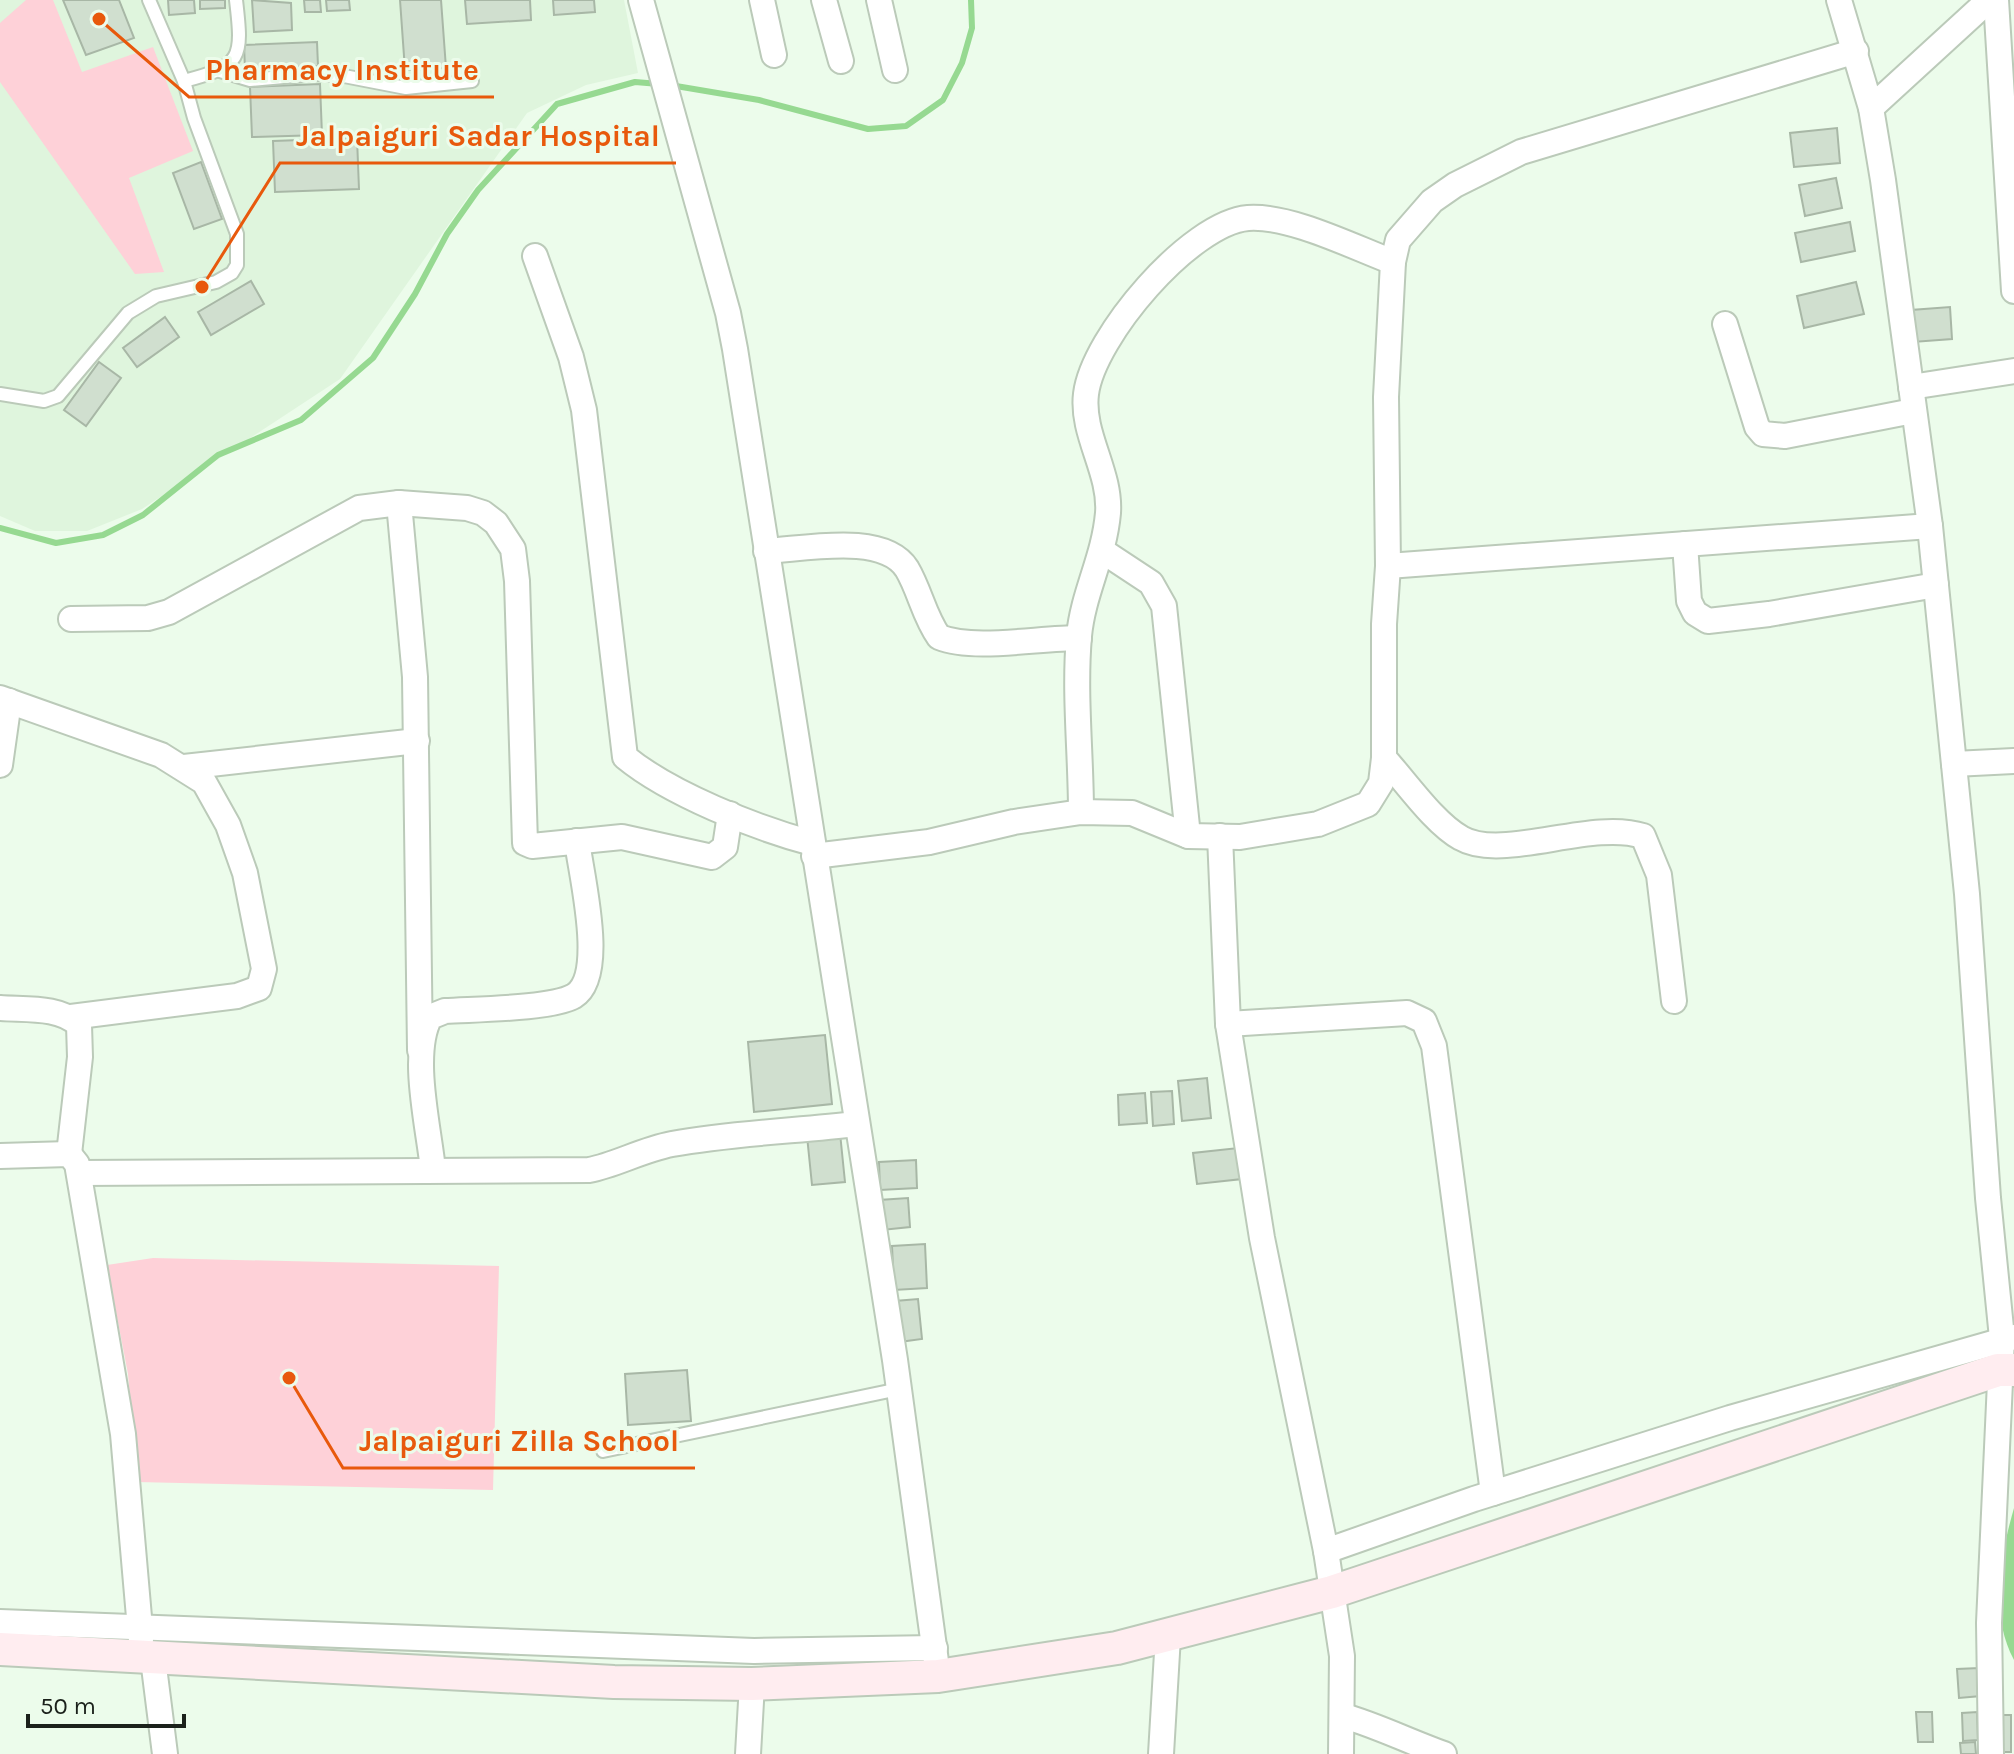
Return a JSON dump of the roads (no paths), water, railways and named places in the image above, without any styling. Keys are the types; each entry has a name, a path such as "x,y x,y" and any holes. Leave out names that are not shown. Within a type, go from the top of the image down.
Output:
{"street":[{"path":"641,0 728,313 899,1389 936,1662"},
{"path":"762,0 774,55"},
{"path":"824,0 841,61"},
{"path":"879,0 895,70"},
{"path":"1839,0 1871,108 1930,526 2008,1337 1989,1623 1991,1754"},
{"path":"1871,108 1989,0"},
{"path":"1996,0 2014,291"},
{"path":"535,256 571,357 584,410 625,757 647,773 813,850 929,842 1014,822 1081,812 1132,813 1188,836 1282,832 1347,815 1368,804 1376,795 1384,758 1384,624 1388,566 1386,397 1393,262 1398,240 1409,225 1432,201 1488,165 1521,152 1856,51"},
{"path":"1081,812 1079,638 1084,607 1104,552 1108,507 1104,473 1087,414 1086,394 1095,367 1126,310 1155,277 1226,225 1247,218 1266,219 1300,228 1393,262"},
{"path":"1725,324 1757,427 1763,434 1785,436 2014,371"},
{"path":"71,619 148,618 169,612 342,514 382,503 467,508 483,513 496,523 513,549 522,688 523,838 532,846 637,838 712,857 725,847 730,814"},
{"path":"399,503 417,741 420,1050 433,1170"},
{"path":"1388,566 1930,526"},
{"path":"1685,544 1689,601 1695,613 1708,621 1739,619 1936,585"},
{"path":"766,551 867,546 885,549 907,570 939,637 951,642 969,645 1028,638 1079,638"},
{"path":"1104,552 1151,583 1164,606 1188,836"},
{"path":"0,765 4,700 161,755 184,767 204,782 217,803 237,850 264,969 259,988 237,996 71,1017"},
{"path":"184,767 417,741"},
{"path":"1384,758 1450,831 1476,845 1612,831 1643,836 1659,875 1674,1001"},
{"path":"1954,764 2014,761"},
{"path":"1220,836 1228,1024 1262,1238 1326,1551 1342,1656 1344,1716 1341,1754"},
{"path":"420,1050 423,1029 430,1017 445,1011 558,1002 576,995 586,983 591,948 577,841"},
{"path":"0,1008 57,1012 71,1017 79,1025 74,1163 123,1434 140,1626 165,1754"},
{"path":"1228,1024 1407,1013 1424,1021 1434,1046 1493,1493"},
{"path":"0,1156 74,1163 589,1170 607,1167 639,1151 676,1144 857,1124"},
{"path":"1326,1551 1493,1493 2008,1337"},
{"path":"0,1649 614,1682 752,1684 936,1662 1117,1648 1332,1592 2006,1370"},
{"path":"0,1622 754,1651 936,1662"},
{"path":"1161,1754 1168,1636"},
{"path":"748,1754 752,1684"},
{"path":"1344,1716 1372,1724 1398,1738 1444,1754"}],"lane":[{"path":"0,394 44,401 58,396 141,302 216,282 232,273 237,265 237,234 194,118 184,81 149,0"},
{"path":"184,81 220,71 231,63 238,46 236,0"},
{"path":"220,71 250,80 316,74 406,88 472,81"},
{"path":"603,1451 899,1389"}],"waterway":[{"path":"670,85 759,100 868,129 906,126 943,100 962,63 972,28 971,0"},
{"path":"0,528 56,543 103,535 143,515 218,455 301,420 373,358 415,294 447,234 478,190 557,104 635,82 659,84"}],"place":[{"name":"Pharmacy Institute","path":"99,19"},
{"name":"Jalpaiguri Sadar Hospital","path":"202,287"},
{"name":"Jalpaiguri Zilla School","path":"289,1378"}]}
